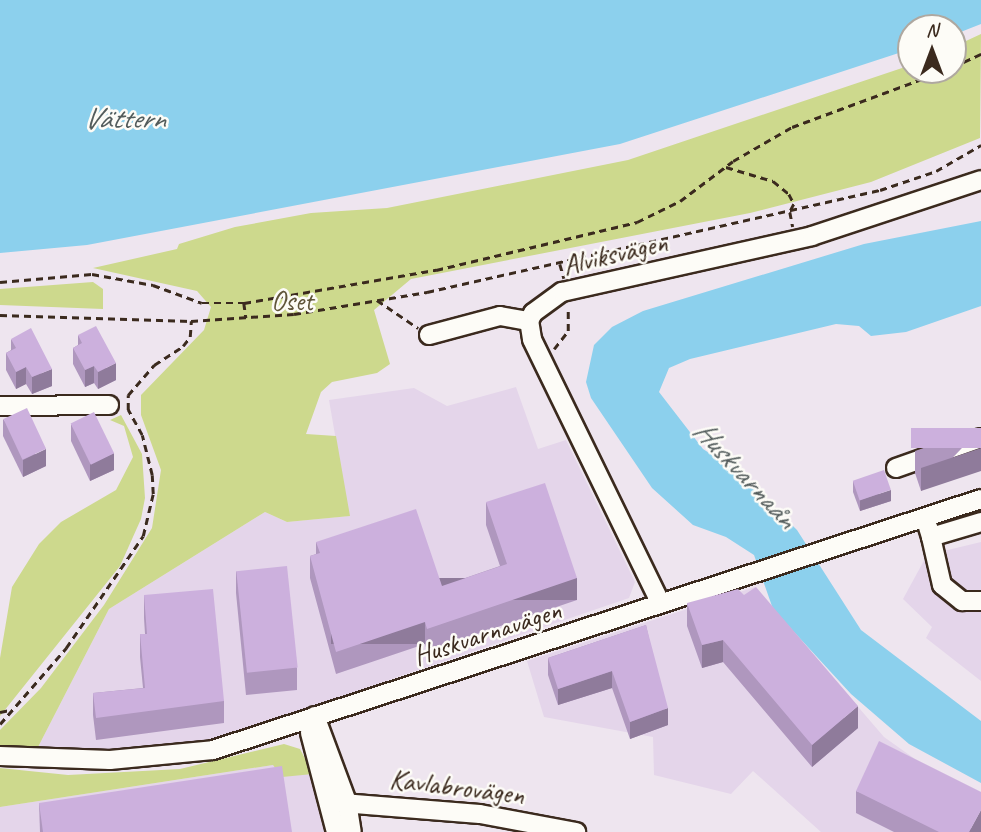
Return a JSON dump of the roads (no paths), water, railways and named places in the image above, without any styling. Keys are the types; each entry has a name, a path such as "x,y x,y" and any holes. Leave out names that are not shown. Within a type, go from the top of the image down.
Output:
{"street":[{"name":"Alviksvägen","path":"529,321 545,300 567,291 812,236 981,180"},
{"path":"429,335 500,316 529,321 532,339 660,603"},
{"path":"0,406 109,405"},
{"path":"896,468 981,438"},
{"name":"Huskvarnavägen","path":"0,756 110,760 214,750 981,499"},
{"path":"924,517 942,585 961,601 981,601"},
{"path":"931,537 981,522"},
{"path":"310,718 338,802 352,832"},
{"path":"335,832 338,802"},
{"name":"Kavlabrovägen","path":"338,802 480,814 576,832"}],"water":[{"name":"Vättern","path":"0,0 981,0 981,24 967,30 967,14 897,14 897,54 620,144 87,245 0,253"},
{"path":"981,221 981,306 906,332 871,336 859,326 836,324 690,359 669,368 659,392 703,449 737,471 797,530 861,630 981,721 981,783 909,744 851,694 773,609 754,555 726,537 693,525 652,488 591,398 586,382 594,345 612,327 643,311 864,244"}],"park label":[{"name":"Oset","path":"292,301"}],"water label":[{"name":"Huskvarnaån","path":"745,474"}]}
